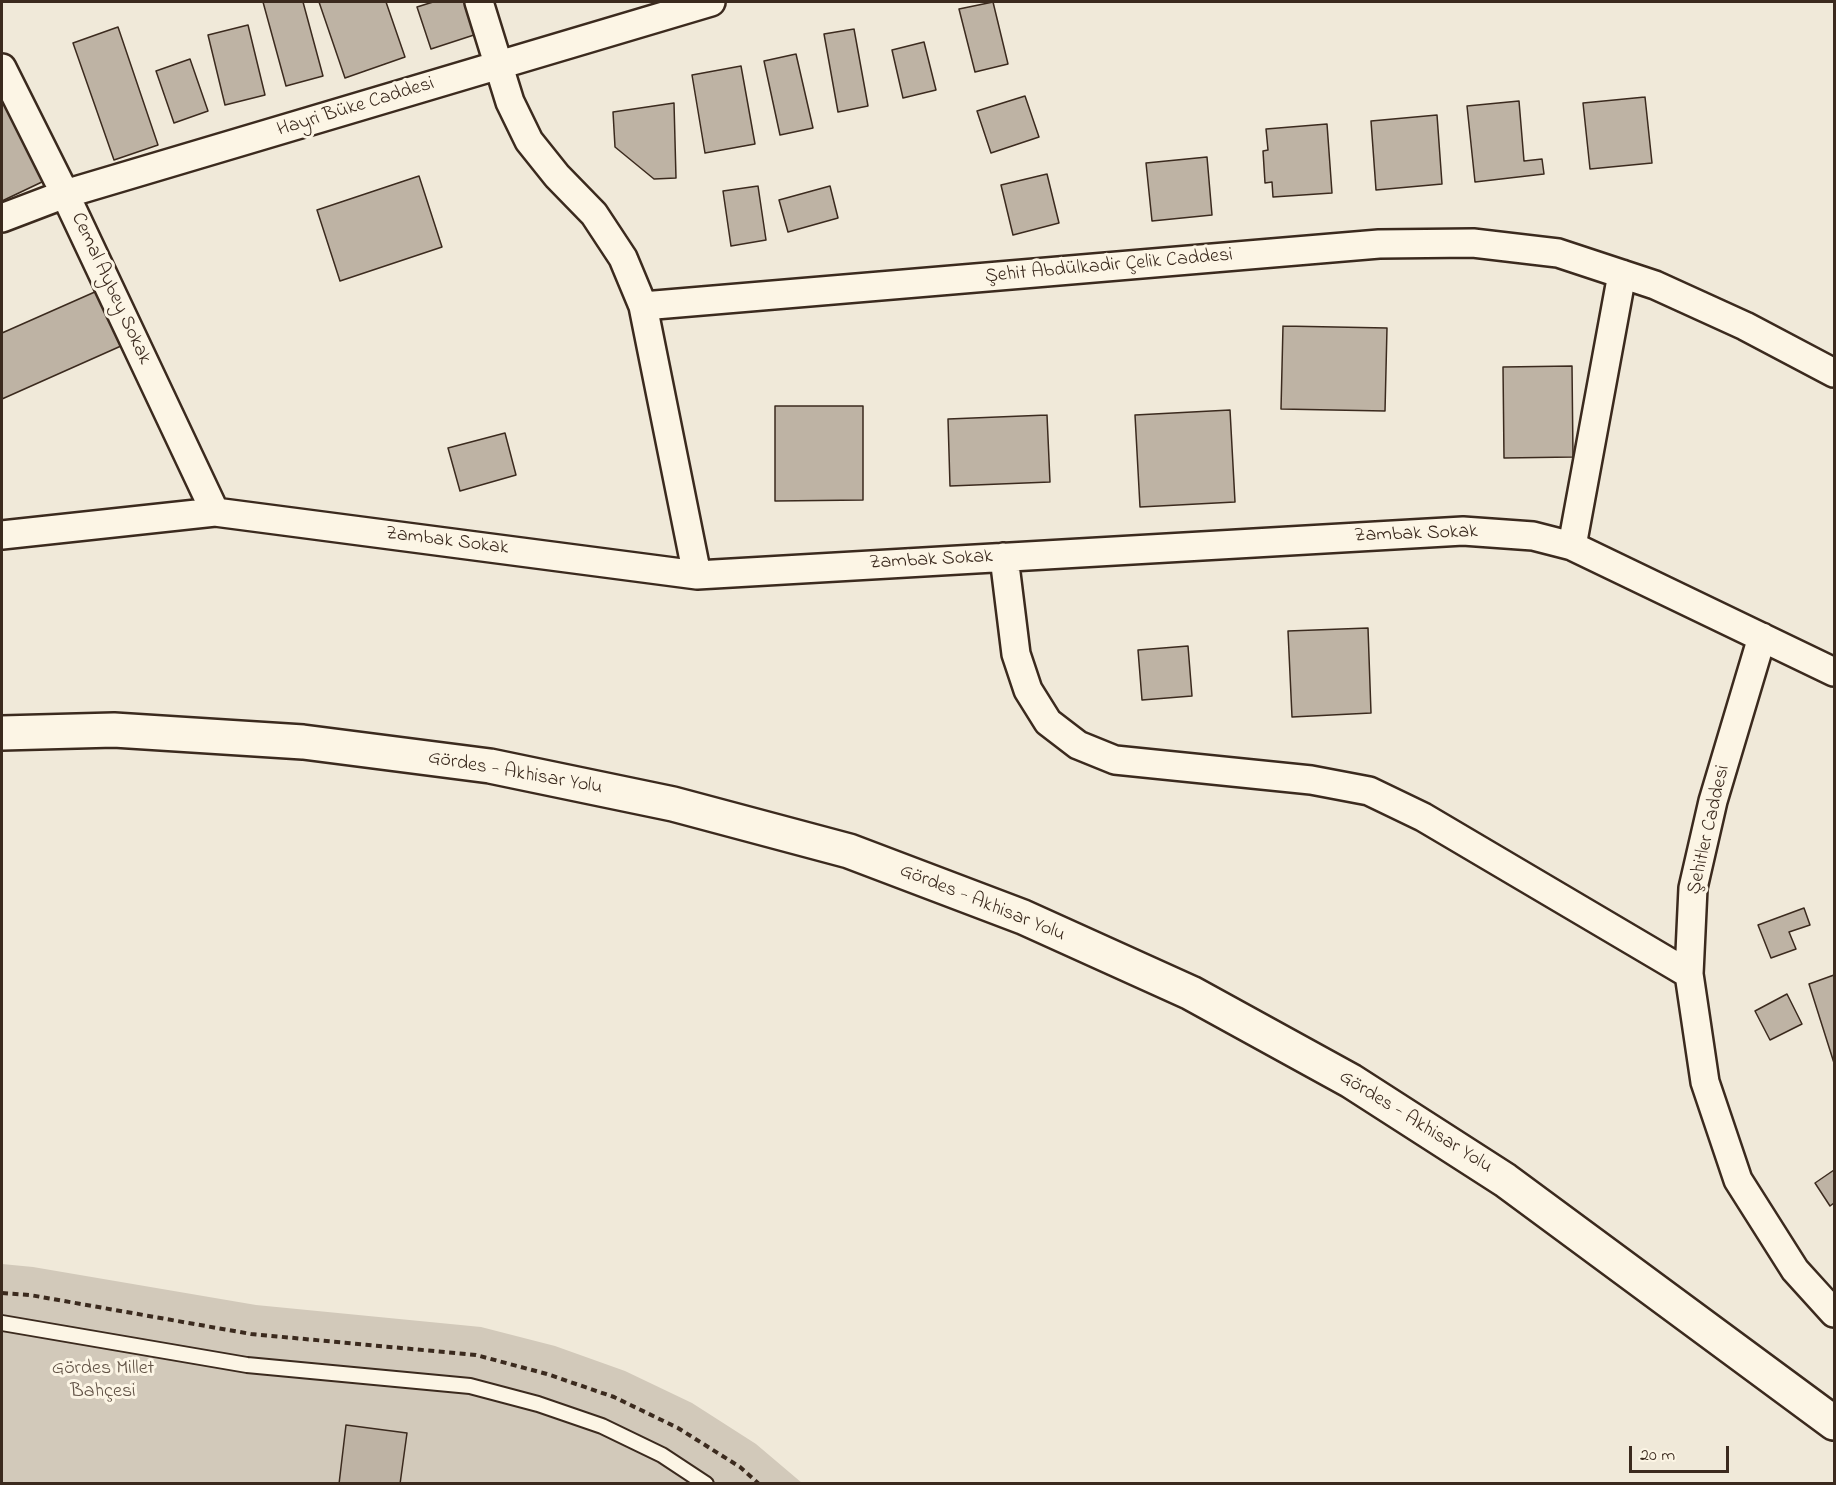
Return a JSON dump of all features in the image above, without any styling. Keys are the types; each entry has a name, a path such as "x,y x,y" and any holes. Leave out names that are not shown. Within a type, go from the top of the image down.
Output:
{"main road":[{"name":"Gördes - Akhisar Yolu","path":"2,733 114,730 303,742 490,766 673,804 859,855 1023,917 1191,993 1351,1081 1505,1180 1834,1423"}],"street":[{"path":"479,2 510,102 529,141 557,176 594,214 623,258 643,306 697,575"},
{"name":"Hayri Büke Caddesi","path":"2,218 65,194 711,2"},
{"name":"Cemal Aybey Sokak","path":"2,68 65,194 215,512"},
{"name":"Şehit Abdülkadir Çelik Caddesi","path":"643,306 1379,244 1473,243 1558,253 1655,285 1745,326 1834,373"},
{"path":"1572,546 1622,274"},
{"name":"Zambak Sokak","path":"2,535 215,512 697,575 1463,531 1533,536 1572,546 1834,672"},
{"path":"1004,557 1016,654 1028,690 1048,722 1078,745 1115,760 1311,780 1369,791 1423,817 1689,974"},
{"name":"Şehitler Caddesi","path":"1762,637 1713,801 1693,888 1689,974 1705,1082 1738,1180 1795,1270 1834,1313"}],"lane":[{"path":"2,1323 247,1365 471,1386 538,1404 602,1426 662,1455 706,1484"}],"green space":[{"name":"Gördes Millet Bahçesi","path":"2,1264 33,1267 256,1305 481,1327 555,1346 625,1371 692,1403 756,1444 802,1483 2,1483"}],"building":[{"path":"263,2 303,2 323,76 286,86"},
{"path":"319,2 386,2 405,57 345,78"},
{"path":"433,2 466,2 477,34 431,49 417,7"},
{"path":"993,2 1008,64 975,72 959,9"},
{"path":"248,25 265,95 225,105 208,35"},
{"path":"118,27 158,145 114,160 73,43"},
{"path":"854,29 868,106 838,112 824,34"},
{"path":"924,42 936,90 903,98 892,50"},
{"path":"796,54 813,128 780,135 764,61"},
{"path":"190,59 208,111 174,123 156,71"},
{"path":"741,66 755,144 705,153 692,75"},
{"path":"2,93 44,181 2,201"},
{"path":"1025,96 1039,137 991,153 977,111"},
{"path":"1645,97 1652,163 1590,169 1583,103"},
{"path":"1519,101 1524,161 1542,159 1544,174 1475,182 1467,106"},
{"path":"674,103 676,178 654,179 615,147 613,112"},
{"path":"1437,115 1442,184 1376,190 1371,121"},
{"path":"1327,124 1332,193 1273,197 1272,182 1265,183 1263,151 1268,150 1266,129"},
{"path":"1207,157 1212,215 1152,221 1146,163"},
{"path":"1047,174 1059,223 1013,235 1001,185"},
{"path":"419,176 442,247 340,281 317,210"},
{"path":"758,186 766,240 731,246 723,191"},
{"path":"830,186 838,218 788,232 779,200"},
{"path":"97,291 121,346 2,399 2,333"},
{"path":"1283,326 1387,328 1385,411 1281,409"},
{"path":"1572,366 1573,457 1504,458 1503,367"},
{"path":"775,406 863,406 863,500 775,501"},
{"path":"1230,410 1235,502 1140,507 1135,415"},
{"path":"1047,415 1050,482 950,486 948,419"},
{"path":"505,433 516,475 460,491 448,448"},
{"path":"1368,628 1371,713 1292,717 1288,631"},
{"path":"1188,646 1192,696 1142,700 1138,650"},
{"path":"1804,908 1810,925 1789,932 1796,949 1771,958 1758,925"},
{"path":"1834,975 1834,1063 1809,984"},
{"path":"1787,994 1802,1024 1770,1040 1755,1011"},
{"path":"1834,1170 1834,1203 1830,1206 1815,1183"},
{"path":"346,1425 407,1433 400,1484 339,1484"}]}
